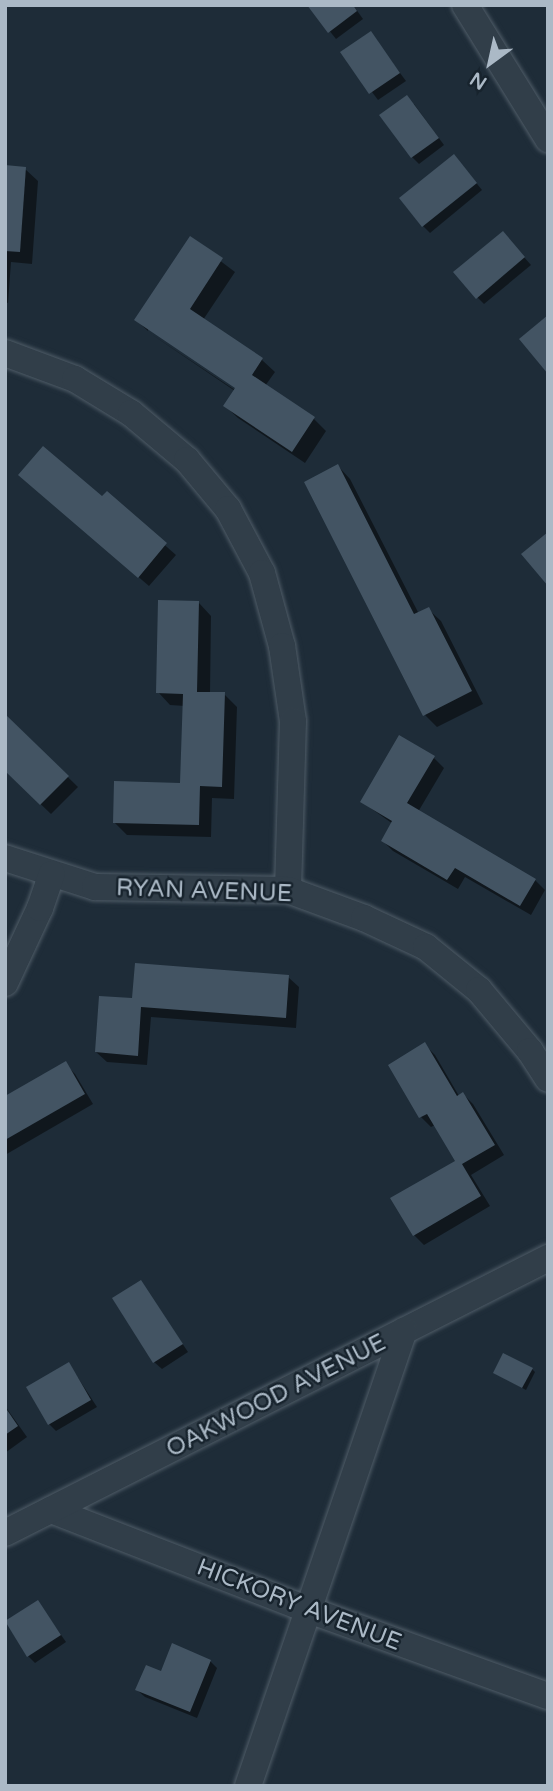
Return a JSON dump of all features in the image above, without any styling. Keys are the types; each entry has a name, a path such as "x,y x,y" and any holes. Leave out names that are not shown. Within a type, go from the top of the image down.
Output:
{"street":[{"path":"465,5 548,139"},
{"path":"5,353 75,379 131,413 187,460 228,509 262,573 282,646 293,721 288,890"},
{"name":"RYAN AVENUE","path":"5,858 95,887 288,890 364,918 426,947 479,990 530,1051 548,1079"},
{"path":"5,983 40,908 51,874"},
{"name":"OAKWOOD AVENUE","path":"5,1533 548,1258"},
{"path":"248,1786 306,1609 404,1331"},
{"name":"HICKORY AVENUE","path":"51,1510 306,1609 548,1696"}],"building":[{"path":"307,5 353,5 357,11 328,33"},
{"path":"371,31 400,73 369,94 340,52"},
{"path":"407,95 439,138 411,158 379,115"},
{"path":"454,154 477,183 422,227 399,198"},
{"path":"5,165 26,167 20,252 5,251"},
{"path":"503,231 525,257 476,299 453,272"},
{"path":"190,236 223,258 190,309 263,358 252,375 315,417 292,452 223,406 235,388 134,320"},
{"path":"548,315 548,374 519,339"},
{"path":"43,446 102,496 107,491 167,543 138,578 18,475"},
{"path":"338,464 414,614 429,607 472,691 423,716 304,482"},
{"path":"548,532 548,586 521,554"},
{"path":"158,600 199,601 197,692 225,692 222,787 200,786 199,825 113,823 114,781 180,783 183,694 156,693"},
{"path":"5,714 69,776 40,805 5,771"},
{"path":"399,735 435,756 407,803 536,879 520,906 455,868 447,880 381,841 392,821 360,802"},
{"path":"135,963 289,975 286,1018 141,1007 138,1056 95,1052 99,996 132,998"},
{"path":"425,1042 457,1096 463,1092 495,1145 462,1164 481,1196 413,1236 390,1198 455,1161 427,1114 419,1118 388,1065"},
{"path":"66,1061 85,1094 5,1140 5,1096"},
{"path":"141,1280 183,1344 153,1363 112,1298"},
{"path":"503,1353 533,1368 522,1388 493,1373"},
{"path":"69,1362 91,1400 48,1425 26,1387"},
{"path":"5,1407 18,1426 5,1435"},
{"path":"38,1600 61,1635 27,1657 5,1621"},
{"path":"172,1643 211,1660 190,1712 135,1690 146,1665 161,1671"}]}
